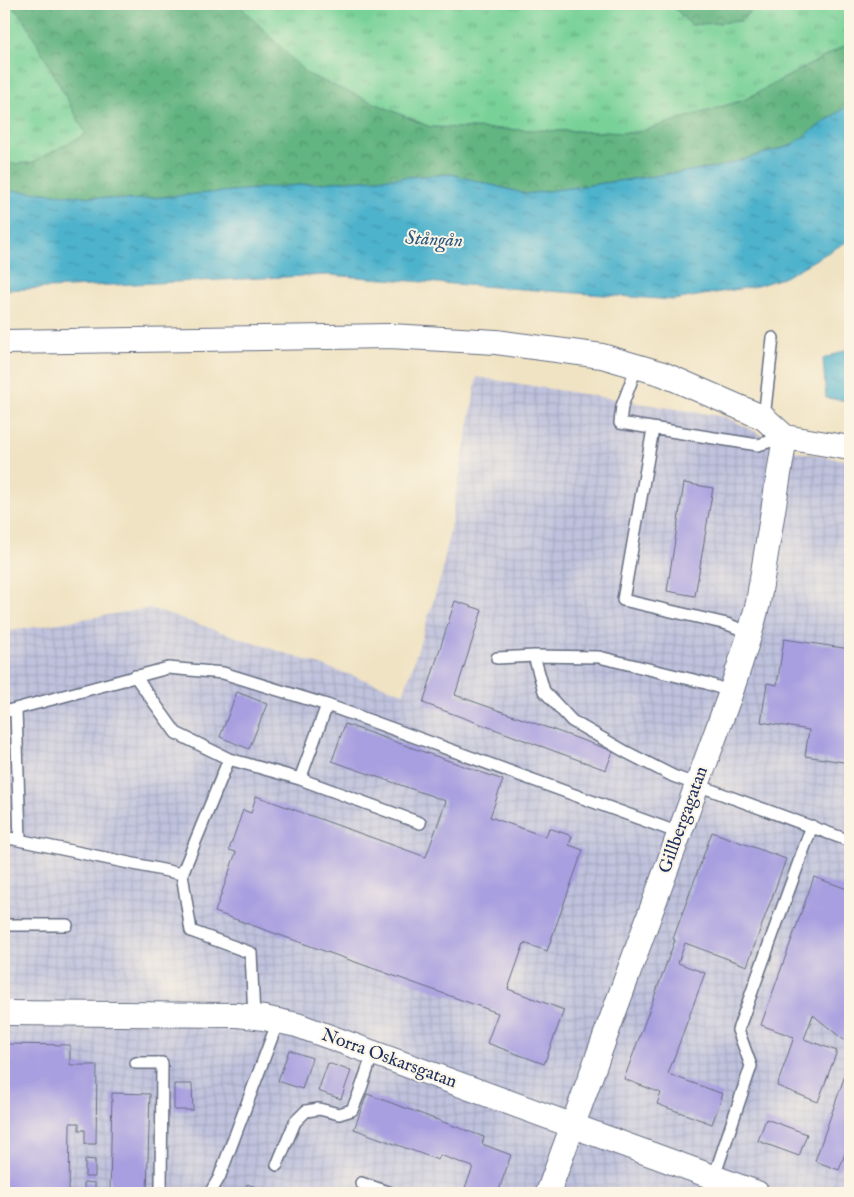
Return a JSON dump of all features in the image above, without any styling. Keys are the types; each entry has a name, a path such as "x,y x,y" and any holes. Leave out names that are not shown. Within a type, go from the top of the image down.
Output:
{"street":[{"path":"4,342 390,336 496,342 602,356 637,366 663,374 764,418 785,437 850,448"},
{"name":"Gillbergagatan","path":"548,1193 698,784 750,633 758,603 785,437"},
{"name":"Norra Oskarsgatan","path":"4,1013 254,1017 297,1025 756,1193"}],"lane":[{"path":"764,418 773,338"},
{"path":"637,366 622,406 620,423 758,445 785,437"},
{"path":"653,429 623,600 727,624 750,633"},
{"path":"497,658 534,656 599,657 731,692"},
{"path":"534,656 544,691 572,721 674,776 850,840"},
{"path":"4,712 168,668 223,673 326,705 679,833"},
{"path":"135,676 176,733 229,759 300,779 420,823"},
{"path":"300,779 326,705"},
{"path":"16,709 20,840"},
{"path":"229,759 182,874 191,931 251,952 254,1017"},
{"path":"714,1177 750,1066 738,1030 812,826"},
{"path":"4,837 182,874"},
{"path":"4,925 67,925"},
{"path":"210,1193 219,1178 278,1021"},
{"path":"277,1166 295,1122 306,1111 319,1109 339,1114 352,1110 373,1053"},
{"path":"136,1063 162,1063 161,1193"},
{"path":"361,1182 391,1193"}],"shaded area":[{"path":"477,377 726,417 794,451 850,461 850,1193 4,1193 4,632 150,608 404,693 442,573"}],"green space":[{"path":"4,4 10,4 24,19 87,135 31,163 4,164"},
{"path":"10,4 238,4 307,74 430,127 635,133 744,100 850,43 850,104 790,146 718,167 526,194 451,174 130,200 4,190 4,164 31,163 86,134 24,19"},
{"path":"238,4 671,4 691,25 741,21 757,4 850,4 850,43 744,100 635,133 430,127 307,75"},
{"path":"671,4 757,4 741,21 691,25"}],"water":[{"name":"Stångån","path":"850,104 850,240 785,277 757,286 673,300 328,275 4,290 4,190 130,200 451,174 526,194 718,167 790,146"},
{"path":"850,348 850,401 826,398 823,359"}],"building":[{"path":"684,483 713,488 695,596 667,591"},
{"path":"455,601 482,610 455,695 613,751 606,770 423,703"},
{"path":"784,639 850,649 850,763 805,756 809,730 761,722 767,683 777,685"},
{"path":"237,692 267,704 249,749 220,737"},
{"path":"345,724 503,780 490,817 546,837 549,828 572,836 569,845 583,850 547,951 524,943 508,989 564,1010 544,1064 487,1043 498,1013 215,912 236,852 229,850 243,810 251,813 256,796 426,857 446,801 332,761"},
{"path":"712,832 786,859 747,966 685,943 678,963 705,973 668,1074 723,1094 712,1124 657,1104 661,1093 624,1079"},
{"path":"814,877 850,890 850,985 847,995 850,998 850,1045 813,1015 804,1039 837,1051 818,1102 777,1086 794,1037 761,1025"},
{"path":"4,1044 70,1045 70,1065 97,1065 96,1144 85,1144 85,1130 79,1130 79,1123 70,1123 69,1193 4,1193"},
{"path":"289,1050 312,1058 302,1089 278,1081"},
{"path":"850,1061 850,1139 839,1170 815,1161"},
{"path":"328,1063 351,1071 341,1099 318,1091"},
{"path":"174,1084 192,1084 193,1110 174,1110"},
{"path":"112,1093 150,1094 147,1193 110,1193"},
{"path":"367,1094 484,1137 482,1144 511,1155 498,1193 463,1193 473,1167 440,1155 438,1160 354,1129"},
{"path":"766,1119 807,1134 799,1156 758,1141"},
{"path":"85,1159 95,1160 95,1177 85,1177"},
{"path":"84,1182 95,1183 95,1193 84,1193"},
{"path":"247,1184 273,1193 244,1193"}]}
